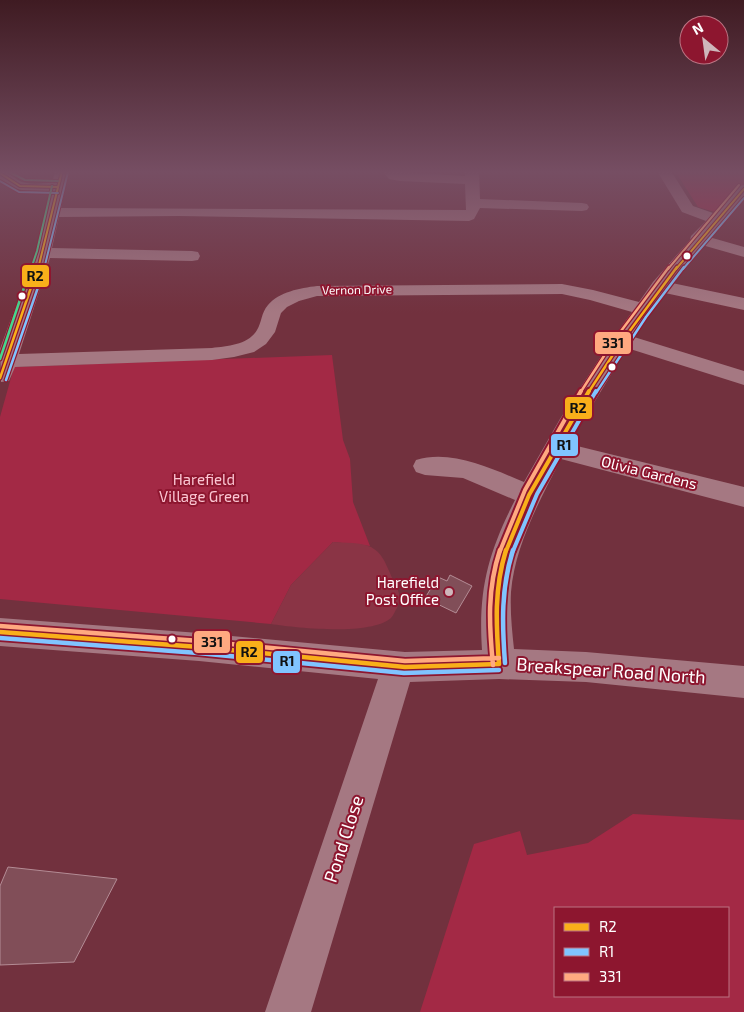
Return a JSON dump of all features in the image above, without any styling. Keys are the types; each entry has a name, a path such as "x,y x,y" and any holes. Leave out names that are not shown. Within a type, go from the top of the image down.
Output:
{"street":[{"path":"3,370 43,253 52,218"},
{"path":"499,664 495,611 498,582 508,542 529,495 554,449 620,339 659,286 715,219"},
{"path":"697,239 744,252"},
{"path":"43,253 192,256"},
{"path":"659,286 744,304"},
{"name":"Vernon Drive","path":"3,370 233,352 244,349 261,338 267,330 272,313 279,306 292,298 317,291 562,289 593,295 642,309"},
{"path":"620,339 744,378"},
{"name":"Olivia Gardens","path":"554,449 744,497"},
{"path":"425,466 466,469 529,495"},
{"name":"Breakspear Road North","path":"0,632 199,647 399,666 499,664 586,667 744,682"},
{"name":"Pond Close","path":"288,1012 399,666"}],"green space":[{"name":"Harefield Village Green","path":"332,355 343,440 350,459 353,502 370,546 333,542 291,585 271,624 0,599 0,417 14,367"},
{"path":"633,814 744,820 744,1012 420,1012 474,844 520,831 527,855 588,843"}],"shaded area":[{"path":"333,542 367,545 381,555 400,598 392,617 381,624 351,629 315,629 271,624 291,585"}],"building":[{"name":"Harefield Post Office","path":"450,575 472,586 456,613 425,598 438,577 447,581"},
{"path":"8,867 117,879 74,962 0,965 0,886"}],"transit line":[{"path":"0,359 37,251 45,218"},
{"name":"R2","path":"0,378 43,253 51,218"},
{"name":"R1","path":"6,380 49,255 57,218"},
{"name":"331","path":"493,665 489,610 492,578 509,524 525,490 572,406 615,339 662,275 709,218"},
{"name":"R2","path":"499,664 496,633 498,581 507,546 521,511 576,411 620,344 667,280 718,218"},
{"name":"R1","path":"505,663 502,611 503,590 509,562 521,528 537,494 583,413 624,348 669,286 726,218"},
{"name":"331","path":"0,626 200,641 405,661 499,658"},
{"name":"R2","path":"0,632 199,647 405,667 499,664"},
{"name":"R1","path":"0,638 198,653 404,673 499,670"}],"place":[{"name":"Harefield Post Office","path":"449,592"}]}
